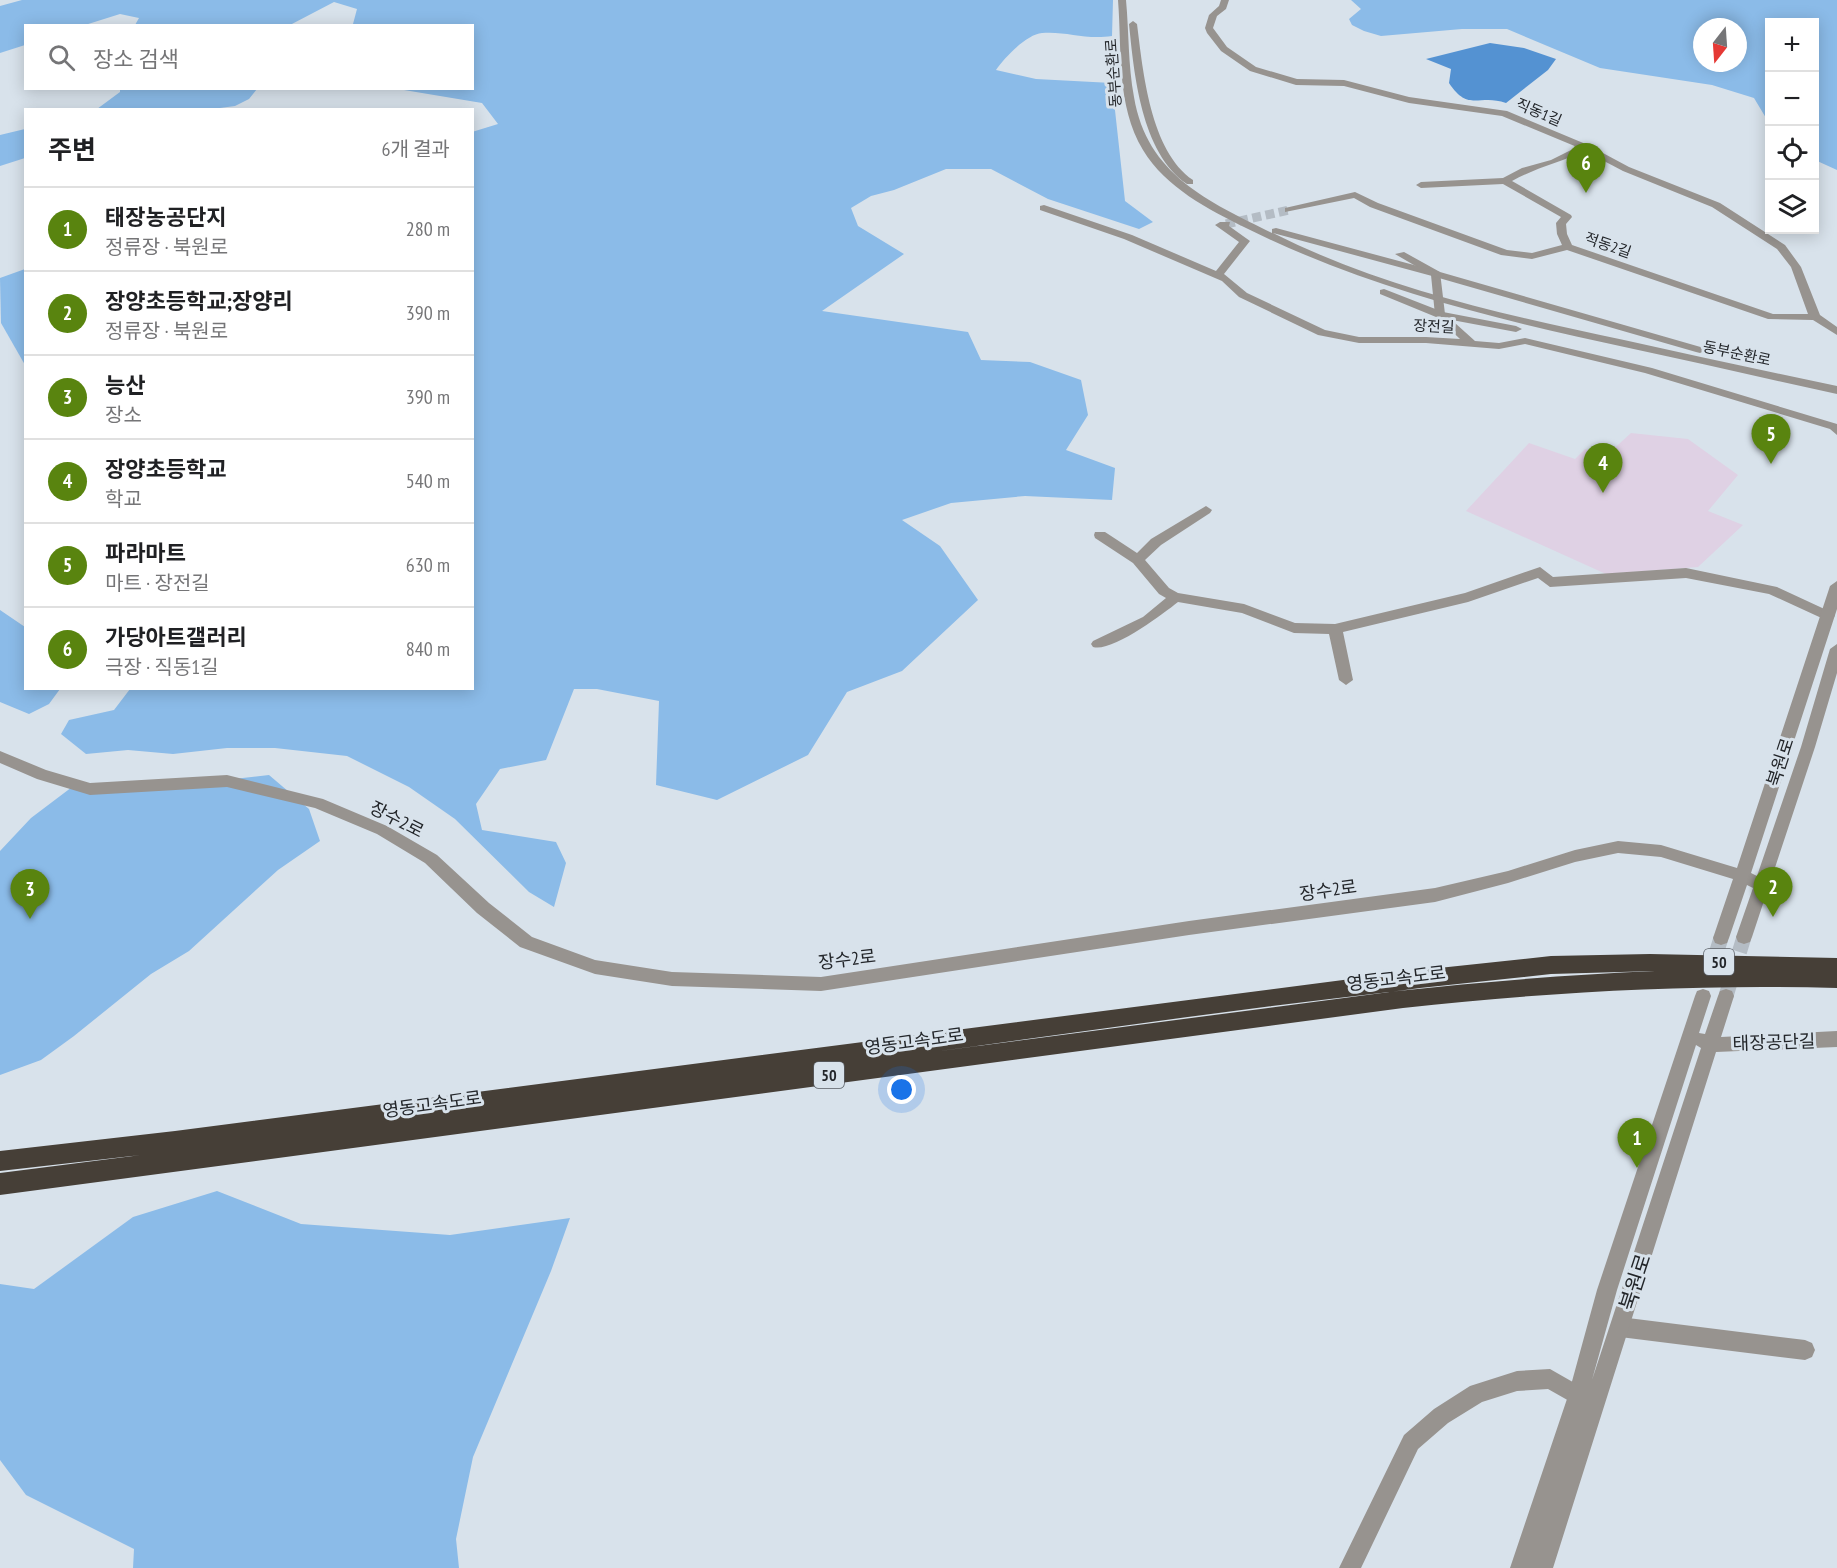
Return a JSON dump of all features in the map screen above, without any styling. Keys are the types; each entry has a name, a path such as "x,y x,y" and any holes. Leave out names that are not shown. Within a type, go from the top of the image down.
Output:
{"highway":[{"name":"영동고속도로","path":"0,1161 1420,979 1551,966 1655,970 1788,971 1837,967"},
{"name":"영동고속도로","path":"0,1184 1403,999 1655,970"},
{"name":"영동고속도로","path":"1788,971 1837,980"}],"street":[{"name":"동부순환로","path":"1122,0 1131,113 1147,149 1159,167 1176,183 1261,229 1347,271 1399,288 1517,320 1770,372 1837,390"},
{"name":"동부순환로","path":"1131,0 1140,93 1154,134 1183,177 1261,229"},
{"name":"직동1길","path":"1225,0 1223,7 1213,15 1209,28 1211,33 1224,49 1253,69 1296,82 1344,83 1409,100 1504,113 1585,147 1626,169 1716,205 1781,247 1796,267 1815,317"},
{"path":"1421,185 1505,181 1525,170 1554,162 1585,147"},
{"path":"1505,181 1534,196 1567,218 1561,224 1562,234 1568,247"},
{"name":"적동2길","path":"1289,210 1355,195 1374,205 1505,253 1532,256 1568,247 1772,317 1815,317"},
{"name":"장전길","path":"1044,208 1128,237 1218,275 1226,279 1243,295 1322,333 1359,340 1426,340 1499,346 1525,341 1648,370 1835,427 1837,431"},
{"path":"1218,275 1245,241 1220,225 1226,224"},
{"path":"1261,229 1436,274 1770,372"},
{"path":"1261,229 1308,262 1440,315 1770,372"},
{"path":"1401,254 1436,274"},
{"path":"1436,274 1440,315 1472,344"},
{"path":"1815,317 1834,327"},
{"name":"동부순환로","path":"1770,372 1837,382"},
{"path":"1138,560 1156,542 1206,510"},
{"path":"1100,535 1138,560 1164,591 1175,597 1244,609 1294,628 1335,629 1468,597 1540,572 1550,582 1686,573 1720,578 1772,590 1828,616"},
{"name":"북원로","path":"1721,938 1837,585"},
{"path":"1098,644 1148,620 1175,597"},
{"path":"1335,629 1346,680"},
{"name":"북원로","path":"1744,937 1837,649"},
{"path":"1802,694 1822,701"},
{"name":"장수2로","path":"0,757 42,775 90,789 227,781 318,803 382,831 431,859 483,908 526,942 595,967 672,979 820,984 1178,930 1435,895 1508,877 1575,856 1618,848 1660,851 1743,876 1761,885"},
{"name":"북원로","path":"1521,1568 1578,1395 1599,1317 1703,996"},
{"name":"북원로","path":"1542,1568 1726,996"},
{"path":"1691,1035 1711,1045"},
{"name":"태장공단길","path":"1711,1045 1837,1039"},
{"path":"1599,1317 1620,1327 1804,1350"},
{"path":"1350,1568 1411,1442 1441,1416 1477,1393 1517,1381 1550,1379 1578,1395"}],"shaded area":[{"path":"22,0 1113,0 1112,36 1036,34 1016,47 996,70 1036,79 1112,83 1125,201 1153,222 1139,229 1048,199 991,169 946,169 894,190 871,196 851,208 858,226 904,254 822,311 968,332 981,360 1030,362 1081,380 1088,415 1066,450 1115,468 1112,500 1025,496 951,503 902,520 940,546 978,600 902,671 847,692 808,755 717,800 656,785 659,701 597,689 574,689 546,760 500,769 476,804 482,830 556,842 566,863 554,907 529,892 455,819 409,787 347,756 275,748 227,748 173,754 128,750 86,754 61,734 69,720 114,710 129,690 474,690 474,131 498,124 482,103 404,90 474,90 474,24 353,24 357,9 334,2 292,24 136,24 139,18 120,14 88,24 24,24 24,45 0,53 0,6"},
{"path":"1351,0 1837,0 1837,170 1819,162 1819,18 1765,18 1765,116 1754,98 1712,85 1600,68 1507,29 1462,29 1381,36 1352,25 1349,19 1361,9"},
{"path":"1490,43 1524,48 1556,59 1548,70 1506,103 1469,100 1463,97 1449,83 1451,69 1426,59"},
{"path":"120,90 256,90 249,99 235,106 220,108 98,108"},
{"path":"24,129 24,158 0,166 0,135"},
{"path":"24,270 24,363 1,323 0,278"},
{"path":"1631,433 1688,439 1738,475 1708,511 1743,525 1698,567 1606,574 1466,511 1529,443 1575,459 1585,449 1608,454"},
{"path":"0,610 24,626 24,690 59,690 49,704 29,714 0,702"},
{"path":"269,775 309,809 320,841 278,870 189,951 151,974 74,1036 41,1060 0,1075 0,851 31,818 76,784 198,783"},
{"path":"217,1191 301,1224 450,1235 570,1218 551,1271 473,1457 456,1539 459,1568 133,1568 134,1549 26,1495 0,1460 0,1284 34,1289 133,1217"}],"tunnel":[{"path":"1226,224 1289,210"},
{"path":"1726,996 1744,937"},
{"path":"1710,973 1721,938"}],"place":[{"name":"가당아트갤러리","path":"1586,193"},
{"name":"파라마트","path":"1771,464"},
{"name":"장양초등학교","path":"1603,493"},
{"name":"장양초등학교;장양리","path":"1773,917"},
{"name":"능산","path":"30,919"},
{"name":"태장농공단지","path":"1637,1168"}]}
